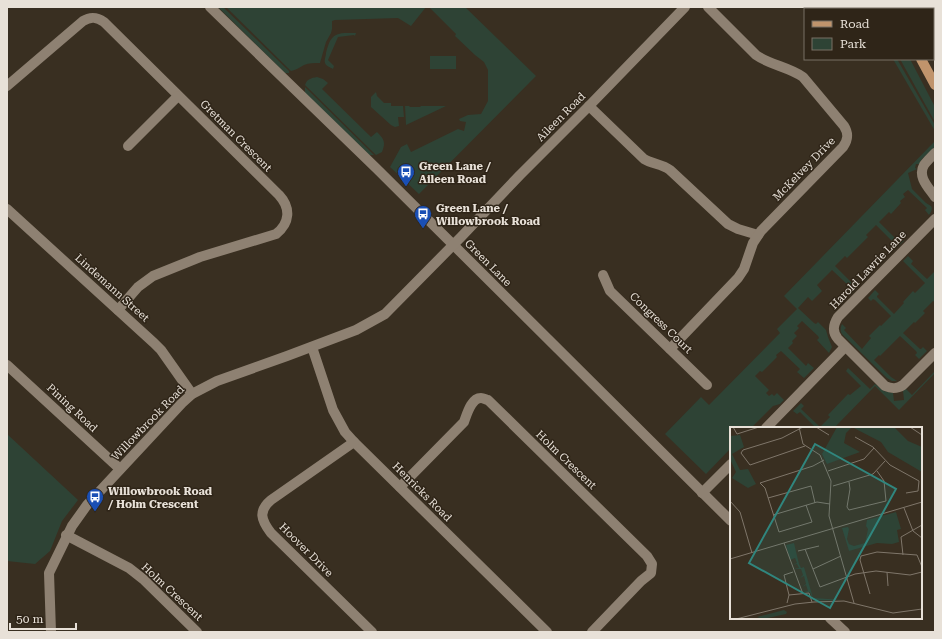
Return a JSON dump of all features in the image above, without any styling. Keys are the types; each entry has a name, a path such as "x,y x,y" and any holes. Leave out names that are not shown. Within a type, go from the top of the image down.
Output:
{"main road":[{"path":"921,60 935,85"}],"street":[{"name":"Green Lane","path":"210,7 376,168 730,520"},
{"name":"Aileen Road","path":"453,245 520,174 686,7"},
{"name":"McKelvey Drive","path":"670,349 738,278 744,269 751,247 758,235 843,147 847,140 848,134 844,126 803,77 796,72 756,55 708,7"},
{"name":"Gretman Crescent","path":"7,86 83,21 94,17 97,18 104,22 282,198 286,206 286,220 282,228 276,234 200,257 154,276 138,287 118,310"},
{"path":"128,146 178,96"},
{"path":"589,106 644,159 662,165 670,170 728,224 738,229 758,235"},
{"path":"935,153 924,166 922,174 924,182 935,197"},
{"name":"Lindemann Street","path":"7,209 158,347 192,394"},
{"name":"Harold Lawrie Lane","path":"845,347 834,333 834,324 838,317 935,219"},
{"name":"Willowbrook Road","path":"51,632 49,573 66,535 82,511 167,417 192,394 217,381 356,330 385,314 453,245"},
{"name":"Congress Court","path":"604,275 610,291 707,386"},
{"name":"Henricks Road","path":"312,347 333,410 345,432 547,632"},
{"path":"767,427 845,347 885,386 891,388 898,388 903,385 935,353"},
{"name":"Pining Road","path":"7,365 120,469"},
{"name":"Holm Crescent","path":"400,487 464,422 472,403 482,398 488,400 647,556 652,564 651,573 641,581 592,632"},
{"name":"Hoover Drive","path":"354,442 266,504 263,508 262,518 271,532 372,632"},
{"path":"702,493 730,465"},
{"name":"Holm Crescent","path":"66,535 136,573 197,632"},
{"path":"831,619 845,632"}],"green space":[{"path":"218,7 223,7 289,71 289,73 285,73"},
{"path":"226,7 426,7 411,26 398,18 332,21 331,33 326,42 320,63 306,64 291,71"},
{"path":"429,7 465,7 536,76 419,194 390,167 401,147 407,144 411,152 458,129 464,131 466,122 460,121 459,119 468,115 481,114 488,101 488,70 484,62 455,36 456,34"},
{"path":"344,33 356,33 355,36 338,37 328,60 334,66 333,69 325,63 327,49 333,37"},
{"path":"430,56 456,56 456,69 430,69"},
{"path":"894,60 898,60 935,125 935,131"},
{"path":"901,60 911,60 935,107 935,122"},
{"path":"317,77 328,83 322,89 371,137 377,132 379,134 384,143 382,152 376,155 305,85 310,79"},
{"path":"305,87 374,155 369,155 305,93"},
{"path":"376,92 377,96 384,103 391,103 391,106 403,106 404,117 398,117 399,126 395,127 391,125 371,107 371,97"},
{"path":"405,106 420,107 446,106 406,125"},
{"path":"935,141 935,147 922,159 919,164 916,164 915,168 917,169 908,173 912,189 932,207 929,215 925,210 927,208 908,190 903,194 905,197 900,201 901,203 891,214 889,212 879,222 895,238 897,239 899,237 904,241 895,249 891,245 893,242 876,225 866,235 868,237 847,258 845,256 835,266 852,283 854,280 860,285 851,294 848,290 850,288 849,286 832,270 817,285 822,291 812,301 808,297 798,308 814,323 816,324 818,322 826,330 832,347 829,353 817,340 819,338 818,336 802,321 797,326 799,328 794,333 797,336 788,348 806,366 808,363 814,368 804,378 797,372 800,369 781,351 776,355 777,357 762,372 760,371 755,376 769,390 766,393 769,396 772,394 774,396 777,393 784,400 780,404 773,406 752,427 730,427 730,449 706,474 665,434 701,397 709,405 780,333 777,329 797,309 784,296"},
{"path":"908,256 913,261 911,264 927,279 935,271 935,302 933,301 923,311 925,313 903,333 920,349 923,347 927,351 919,359 915,355 917,353 916,351 900,336 874,360 897,381 892,381 887,378 841,333 841,328 842,324 846,328 844,330 862,349 871,338 869,336 891,316 875,300 873,299 871,301 868,298 875,290 879,294 877,297 894,314 913,291 915,293 925,283 903,261"},
{"path":"848,368 870,389 875,384 884,391 893,393 894,401 904,400 903,391 906,389 912,395 935,371 935,373 899,410 875,386 835,427 820,427 830,417 828,415 848,394 850,395 861,386 846,371"},
{"path":"801,403 804,406 801,409 820,427 815,427 800,412 797,414 793,411"},
{"path":"7,434 78,500 62,521 50,551 35,564 7,561"}],"place":[{"name":"Green Lane / Aileen Road","path":"406,187"},
{"name":"Green Lane / Willowbrook Road","path":"423,229"},
{"name":"Willowbrook Road / Holm Crescent","path":"95,512"}]}
